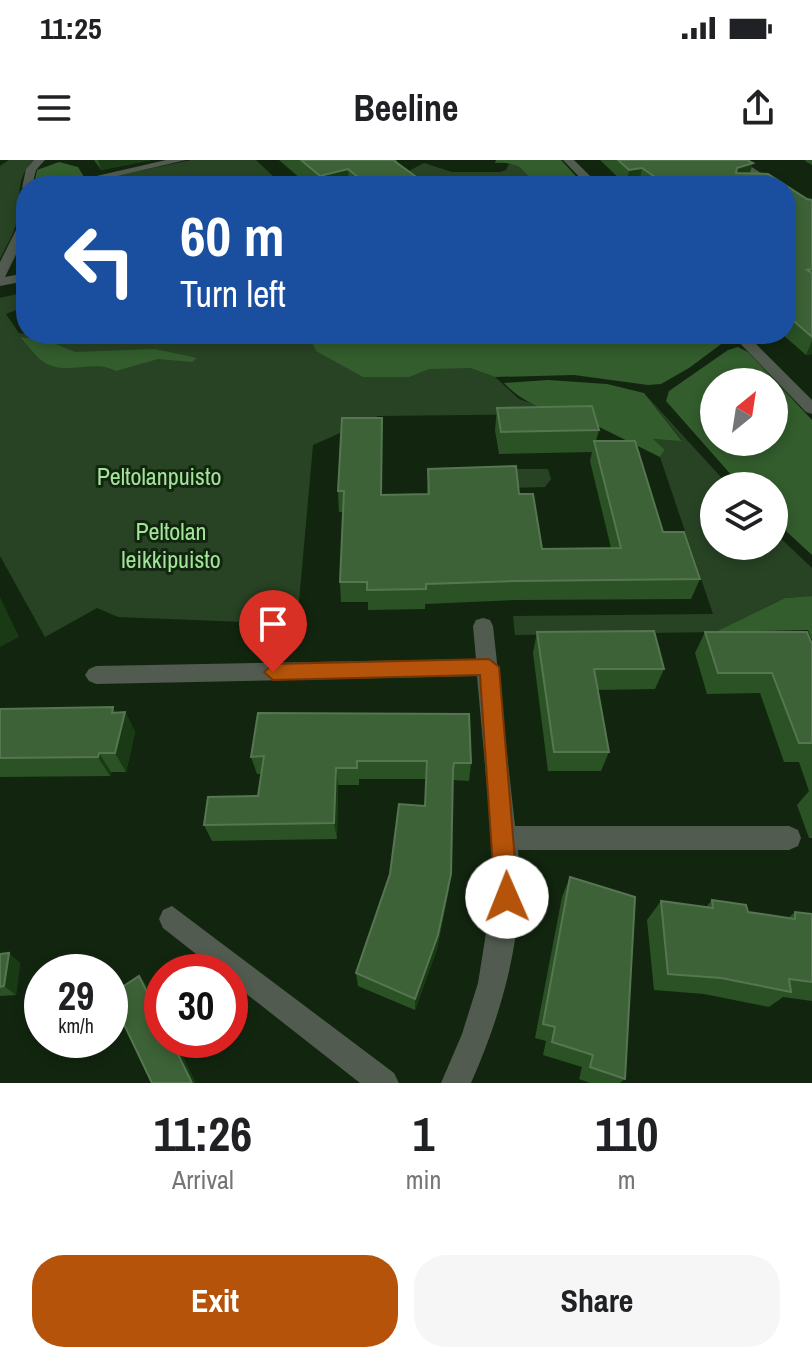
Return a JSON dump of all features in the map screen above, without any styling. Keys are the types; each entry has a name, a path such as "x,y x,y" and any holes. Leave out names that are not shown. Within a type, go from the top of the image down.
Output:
{"street":[{"path":"29,176 40,160"},
{"path":"106,176 181,160"},
{"path":"568,160 584,176"},
{"path":"734,160 759,176"},
{"path":"0,275 16,242"},
{"path":"748,344 812,409"},
{"path":"456,1083 494,974 506,917 505,838 483,626"},
{"path":"96,675 489,667"},
{"path":"505,838 789,838"},
{"path":"172,919 384,1083"}],"green space":[{"path":"9,160 34,160 23,176 16,176 16,224 0,259 0,166"},
{"path":"191,160 256,160 273,176 115,176"},
{"path":"496,160 561,160 576,176 527,176 511,164 495,163"},
{"path":"59,162 78,167 83,176 36,176 37,170"},
{"path":"510,162 524,170 527,176 401,175 424,163 452,172 506,170"},
{"name":"Peltolanpuisto","path":"16,294 16,310 6,314 16,329 16,344 453,344 470,368 495,377 519,399 562,414 378,416 313,445 297,624 118,617 97,608 45,637 0,556 0,298"},
{"path":"26,344 55,344 75,352 155,349 197,358 192,362 158,359 116,371 99,366 56,367 37,356"},
{"path":"313,344 721,344 661,384 648,385 574,375 495,377 470,368 429,369 409,377 363,377 316,351"},
{"path":"738,347 748,352 763,368 702,368 728,350"},
{"path":"700,369 700,440 666,401 669,391"},
{"path":"548,380 607,384 644,393 682,441 653,439 665,450 660,457 573,414 554,412 535,405 504,383"},
{"path":"644,393 716,472 700,472 700,560 788,560 788,545 812,568 812,596 785,598 715,632 515,635 513,616 713,614 660,457 665,450 651,439 682,440"},
{"path":"788,394 812,420 812,555 788,533 788,472 729,472 715,456 788,456"},
{"path":"507,469 548,469 551,479 545,487 510,488"},
{"path":"812,596 812,640 808,630 715,632 785,598"}],"building":[{"path":"301,160 393,160 415,176 357,176 348,169 320,176"},
{"path":"618,160 747,160 753,163 737,168 736,173 771,176 654,176 642,168 629,170"},
{"path":"796,192 812,200 812,269 807,270 812,273 812,337 796,323"},
{"path":"592,406 599,430 501,432 497,408"},
{"path":"342,418 382,418 381,495 429,494 428,469 516,466 519,494 533,494 542,549 621,548 594,441 635,441 663,532 684,532 700,579 426,584 426,589 367,590 367,582 340,582 344,491 338,491"},
{"path":"654,631 664,669 594,669 609,752 554,752 537,632"},
{"path":"705,632 807,632 812,644 812,743 799,743 772,673 718,673"},
{"path":"113,707 112,713 125,712 115,753 99,753 98,757 0,758 0,709"},
{"path":"258,713 469,714 471,763 454,763 453,769 451,874 438,935 415,999 356,973 390,874 399,804 425,806 427,761 357,761 357,768 336,768 334,823 204,825 208,797 258,796 264,756 251,757"},
{"path":"570,877 635,897 625,1079 590,1067 593,1055 552,1042 555,1027 543,1024"},
{"path":"712,900 746,905 748,912 795,919 795,912 812,914 812,982 789,979 791,992 721,978 668,974 661,901 713,908"},
{"path":"9,953 4,986 0,987 0,954"},
{"path":"139,976 144,986 144,1058 180,1058 192,1083 152,1083 128,1033 128,983"}],"route":[{"path":"273,672 489,667 508,877 507,897"}],"park label":[{"name":"Peltolan leikkipuisto","path":"171,545"}]}
